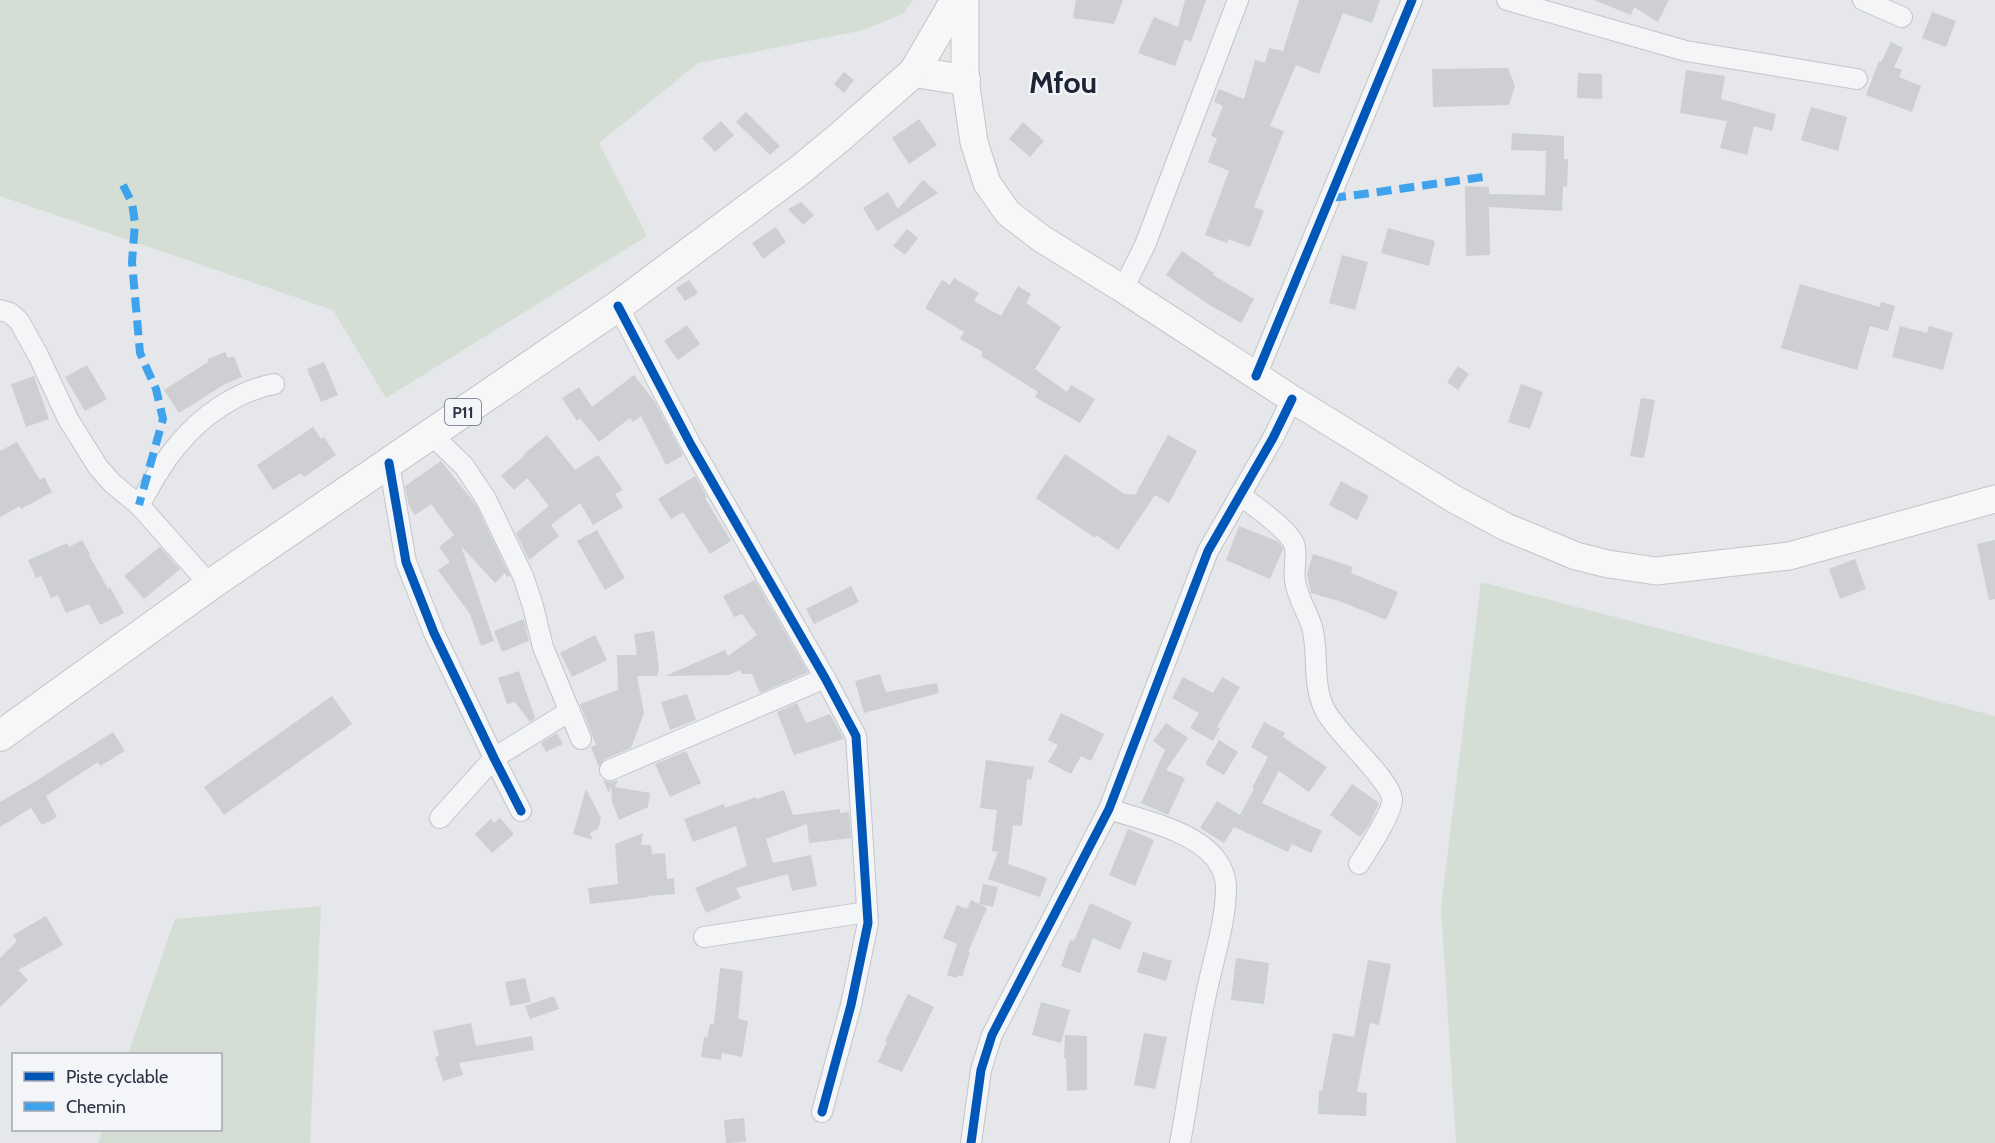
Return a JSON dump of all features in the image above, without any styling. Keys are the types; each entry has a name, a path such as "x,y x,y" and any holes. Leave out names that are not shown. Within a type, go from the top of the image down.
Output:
{"main road":[{"name":"P11","path":"0,736 210,585 618,306 800,170 914,72 956,0"},
{"path":"965,0 965,80 974,142 987,183 1008,213 1042,240 1292,399 1454,499 1506,527 1576,556 1608,564 1656,571 1789,556 1995,499"},
{"path":"914,72 965,80"}],"street":[{"path":"1123,290 1145,245 1238,0"},
{"path":"1256,376 1412,0"},
{"path":"1507,0 1686,51 1857,79"},
{"path":"1863,0 1902,17"},
{"path":"618,306 691,445 856,736 868,923 851,1005 822,1112"},
{"path":"0,310 10,313 18,321 38,355 68,419 98,467 112,483 139,505 210,585"},
{"path":"139,505 175,447 190,431 239,396 259,387 274,384"},
{"path":"975,1142 981,1070 992,1035 1109,809 1208,551 1273,438 1292,399"},
{"path":"431,434 464,466 486,499 523,576 543,647 581,740"},
{"path":"389,463 406,562 434,633 521,811"},
{"path":"1240,495 1284,531 1295,546 1293,571 1296,589 1312,628 1319,696 1324,710 1336,728 1385,784 1392,798 1390,809 1359,864"},
{"path":"610,770 825,678"},
{"path":"440,818 494,758 570,711"},
{"path":"1109,809 1172,830 1191,839 1216,859 1224,875 1226,886 1222,922 1197,1034 1180,1143"},
{"path":"704,937 867,912"}],"shaded area":[{"path":"0,0 913,0 904,13 864,30 698,63 599,143 647,236 386,398 333,310 0,196"},
{"path":"1481,582 1995,716 1995,1143 1456,1143 1441,907"},
{"path":"321,906 310,1143 98,1143 102,1131 222,1131 222,1053 128,1053 175,919"}],"building":[{"path":"1076,0 1123,0 1114,24 1073,18"},
{"path":"1185,0 1206,0 1191,42 1185,39 1175,66 1138,53 1154,17 1178,27"},
{"path":"1299,0 1380,0 1372,23 1343,13 1319,74 1296,65 1270,126 1284,131 1254,207 1264,211 1250,247 1228,239 1227,243 1205,235 1229,171 1208,162 1217,138 1211,136 1223,106 1214,102 1219,89 1244,99 1255,60 1265,63 1269,48 1283,51"},
{"path":"1594,0 1669,0 1658,22 1634,7 1631,15"},
{"path":"1932,12 1956,21 1946,47 1922,38"},
{"path":"1891,42 1903,48 1894,67 1902,70 1899,77 1921,86 1912,112 1866,95 1879,61 1881,62"},
{"path":"1508,68 1515,86 1509,105 1433,107 1432,69"},
{"path":"1686,70 1725,76 1721,99 1776,114 1772,131 1754,126 1747,155 1720,148 1727,121 1680,113"},
{"path":"844,72 854,80 844,93 834,84"},
{"path":"1578,73 1602,74 1602,99 1577,98"},
{"path":"1811,107 1847,117 1838,151 1801,140"},
{"path":"746,112 780,146 770,155 736,122"},
{"path":"919,119 937,145 909,164 892,138"},
{"path":"721,121 734,135 715,152 702,138"},
{"path":"1023,122 1044,141 1030,157 1009,139"},
{"path":"1512,133 1564,136 1564,159 1568,159 1567,187 1563,186 1562,211 1489,207 1490,255 1466,256 1465,186 1489,187 1489,194 1545,195 1546,151 1511,150"},
{"path":"923,180 938,193 877,231 863,208 888,192 898,209"},
{"path":"801,202 814,215 803,225 788,209"},
{"path":"776,227 786,242 763,259 752,243"},
{"path":"1388,228 1435,241 1429,266 1381,253"},
{"path":"907,229 918,238 905,255 893,246"},
{"path":"1182,251 1214,273 1213,275 1254,299 1241,323 1166,275"},
{"path":"1342,255 1368,262 1355,310 1329,303"},
{"path":"954,278 979,293 974,301 1001,316 1018,286 1031,294 1026,303 1061,327 1035,369 1067,392 1071,385 1095,399 1080,423 1035,397 1038,392 981,356 983,352 960,339 964,332 925,308 942,280 950,285"},
{"path":"689,280 698,293 685,301 676,288"},
{"path":"1800,284 1880,307 1881,302 1895,306 1888,331 1870,326 1857,370 1781,348"},
{"path":"687,325 700,344 678,360 664,341"},
{"path":"1900,326 1927,333 1929,326 1953,333 1943,370 1892,357"},
{"path":"225,352 228,358 234,356 242,377 225,384 179,413 164,390 208,362 208,359"},
{"path":"324,362 338,395 321,402 307,369"},
{"path":"87,365 107,399 85,411 65,377"},
{"path":"1458,366 1469,374 1458,390 1447,382"},
{"path":"634,375 655,402 682,453 682,456 666,465 641,416 633,422 630,418 599,442 580,418 577,421 562,398 579,387 592,407"},
{"path":"34,376 49,419 26,427 11,384"},
{"path":"1521,384 1543,392 1530,429 1508,422"},
{"path":"1641,398 1655,400 1644,458 1630,456"},
{"path":"313,427 321,439 324,437 336,455 304,477 301,473 273,490 257,465"},
{"path":"547,435 575,470 598,455 623,490 615,494 623,507 593,525 580,503 551,525 559,536 529,560 516,533 549,506 527,478 514,490 501,476"},
{"path":"1168,435 1197,451 1169,503 1155,495 1118,550 1096,535 1095,538 1036,498 1065,454 1123,493 1135,495"},
{"path":"17,442 40,480 44,477 52,492 21,509 20,506 0,517 0,451"},
{"path":"441,461 476,505 510,576 507,577 505,573 495,583 461,546 494,641 481,646 470,614 438,570 450,562 439,547 454,535 431,504 415,515 409,506 405,486"},
{"path":"695,476 707,497 705,498 731,541 710,554 683,512 671,519 658,499"},
{"path":"1341,481 1369,496 1357,520 1329,505"},
{"path":"1239,526 1277,541 1281,545 1283,549 1270,579 1226,560"},
{"path":"597,530 625,578 605,590 577,541"},
{"path":"82,540 108,589 110,587 124,613 100,625 89,604 66,613 58,595 51,598 41,576 36,578 28,560 67,543 69,547"},
{"path":"1995,540 1995,599 1989,600 1977,544"},
{"path":"160,547 180,569 144,599 124,576"},
{"path":"1313,554 1353,567 1351,573 1398,592 1386,620 1342,602 1311,593 1307,574"},
{"path":"1855,559 1866,589 1840,599 1829,569"},
{"path":"755,580 808,672 760,693 752,674 742,674 740,670 729,675 665,676 725,650 728,656 757,635 742,614 734,617 723,596"},
{"path":"851,586 859,602 814,624 806,609"},
{"path":"524,619 529,641 502,652 494,631"},
{"path":"654,631 659,668 657,676 637,676 644,713 631,748 605,759 599,767 591,747 596,745 580,704 618,690 617,655 637,655 634,634"},
{"path":"595,635 607,660 572,677 560,653"},
{"path":"519,671 535,718 530,722 515,702 507,704 498,678"},
{"path":"880,674 886,692 937,683 939,693 864,713 855,681"},
{"path":"1183,677 1213,693 1222,677 1240,687 1217,727 1220,728 1213,741 1190,728 1199,713 1172,698"},
{"path":"687,694 696,720 670,730 661,702"},
{"path":"332,696 352,724 224,815 204,787"},
{"path":"797,703 806,723 830,714 844,739 794,755 777,712"},
{"path":"1061,713 1104,734 1091,761 1081,756 1071,774 1048,762 1058,745 1048,740"},
{"path":"1264,722 1285,733 1283,737 1327,767 1309,792 1279,771 1262,803 1322,831 1311,853 1292,844 1288,852 1234,827 1224,843 1200,828 1217,801 1240,815 1268,757 1251,747"},
{"path":"1166,723 1188,738 1166,770 1185,778 1168,815 1141,803 1165,750 1153,741"},
{"path":"113,732 125,751 100,766 98,762 46,796 57,817 42,825 31,808 0,827 0,802"},
{"path":"557,733 563,744 546,752 541,743"},
{"path":"1219,740 1238,752 1224,775 1205,764"},
{"path":"686,751 701,783 670,797 655,764"},
{"path":"986,760 1034,767 1031,780 1027,779 1022,826 1013,825 1008,864 1047,878 1040,897 988,879 998,852 992,851 997,810 980,808"},
{"path":"603,780 609,782 618,780 615,787 650,793 648,807 619,820 612,802 611,786 609,793"},
{"path":"1352,784 1379,803 1369,825 1360,837 1330,815"},
{"path":"586,789 601,818 598,829 590,833 593,840 573,834"},
{"path":"784,790 793,815 840,809 840,813 849,812 851,838 809,843 807,824 766,839 773,863 811,855 817,886 792,891 788,874 736,888 741,898 706,913 695,888 747,866 736,826 693,842 684,819 724,804 725,808"},
{"path":"500,818 514,834 492,853 475,834 491,819 494,823"},
{"path":"1128,829 1154,840 1135,886 1109,875"},
{"path":"643,833 641,845 651,845 652,854 665,853 667,879 674,878 675,894 590,904 588,888 618,884 615,844"},
{"path":"983,884 998,887 993,907 979,904"},
{"path":"971,900 987,908 968,952 970,952 962,977 958,975 956,978 947,975 957,944 943,938 957,905 967,909"},
{"path":"1090,903 1132,922 1120,950 1093,938 1080,973 1061,966 1070,940 1074,941"},
{"path":"46,916 63,945 18,970 28,980 0,1007 0,958 17,941 13,935"},
{"path":"1143,952 1172,961 1166,981 1137,972"},
{"path":"1236,958 1269,963 1264,1004 1231,1000"},
{"path":"1368,960 1391,964 1379,1025 1370,1023 1357,1092 1367,1093 1366,1116 1318,1114 1319,1090 1322,1091 1333,1033 1354,1037"},
{"path":"720,968 743,971 738,1019 748,1021 742,1057 722,1053 721,1060 701,1057 704,1037 707,1038 710,1024 714,1024"},
{"path":"525,978 531,1002 510,1006 505,982"},
{"path":"908,994 934,1007 902,1072 878,1062 887,1042 885,1041"},
{"path":"554,996 559,1009 530,1019 525,1006"},
{"path":"1041,1002 1070,1010 1061,1043 1032,1035"},
{"path":"471,1023 476,1046 532,1036 534,1050 459,1063 463,1075 443,1081 435,1057 439,1056 433,1031"},
{"path":"1144,1033 1167,1037 1155,1089 1134,1085"},
{"path":"1065,1035 1087,1036 1087,1090 1067,1091 1066,1058 1064,1058"},
{"path":"744,1118 746,1142 726,1143 724,1120"}],"marked path":[{"path":"1331,198 1490,176"},
{"path":"123,185 132,203 135,223 132,262 140,353 156,389 163,419 139,505"}],"cycle path":[{"path":"1256,376 1412,0"},
{"path":"618,306 691,445 856,736 868,923 851,1005 822,1112"},
{"path":"971,1143 981,1070 992,1035 1109,809 1208,551 1273,438 1292,399"},
{"path":"389,463 406,562 434,633 521,811"}],"district":[{"name":"Mfou","path":"1063,82"}]}
